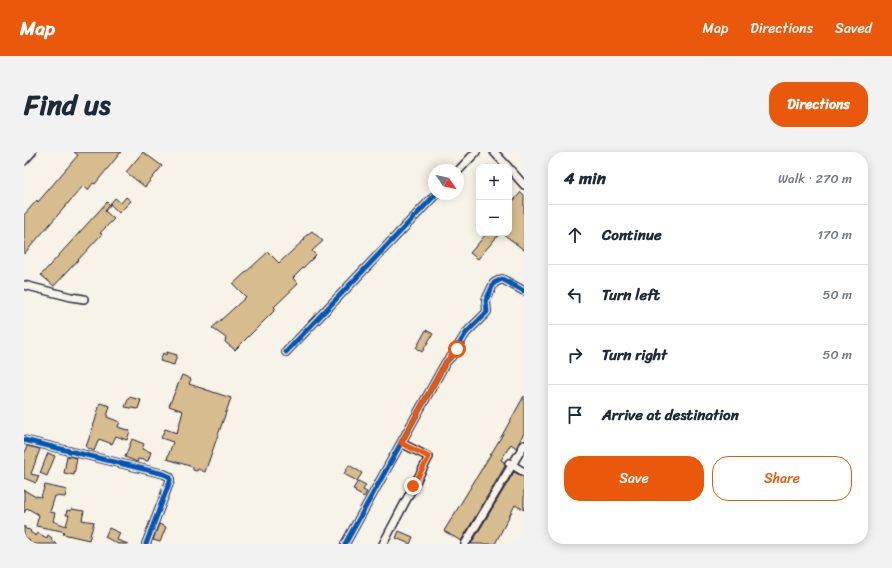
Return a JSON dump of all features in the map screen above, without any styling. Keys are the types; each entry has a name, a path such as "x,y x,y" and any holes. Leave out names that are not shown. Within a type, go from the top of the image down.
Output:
{"street":[{"path":"24,161 32,152"},
{"path":"464,165 476,152"},
{"path":"494,152 504,164"},
{"path":"512,172 524,185"},
{"path":"286,352 430,200"},
{"path":"345,544 446,362 452,356 466,333 487,312 486,300 494,283 502,279 524,291"},
{"path":"24,285 71,297 84,298"},
{"path":"24,440 164,474 170,477 170,481 146,544"},
{"path":"383,544 429,457 401,443"},
{"path":"465,544 511,464 524,445"},
{"path":"511,464 524,472"}],"building":[{"path":"74,152 121,152 95,184 93,183 88,190 83,186 24,254 24,215 37,200 38,202 78,155"},
{"path":"143,152 162,166 145,187 126,172"},
{"path":"521,192 524,195 524,250 506,236 512,236 512,202"},
{"path":"126,197 131,201 119,213 110,204 115,198 121,203"},
{"path":"107,202 110,205 105,211 114,219 54,286 41,275"},
{"path":"312,231 323,241 312,251 316,255 293,278 298,284 274,307 276,309 235,350 225,342 226,338 212,328 246,297 233,284 268,252 279,263 305,239 303,238"},
{"path":"484,236 497,236 478,259 470,253"},
{"path":"426,330 433,334 422,352 416,348"},
{"path":"167,352 177,355 174,365 160,361 163,353 166,355"},
{"path":"182,375 191,379 189,384 231,398 205,472 198,469 197,471 193,470 193,467 167,459 173,442 161,438 165,429 177,433 183,411 169,406"},
{"path":"524,396 524,433 516,448 511,444 501,460 504,462 505,466 461,541 444,531 500,439"},
{"path":"129,397 141,400 138,409 125,407"},
{"path":"100,403 110,406 107,417 120,422 118,427 130,431 127,440 116,436 112,444 99,439 94,451 86,447"},
{"path":"132,439 144,444 142,449 151,452 148,461 138,459 137,462 125,457"},
{"path":"27,446 40,449 31,474 39,476 36,483 24,478 24,455"},
{"path":"48,453 55,456 47,476 40,473"},
{"path":"67,456 77,458 74,475 64,473"},
{"path":"349,465 362,473 357,481 344,474"},
{"path":"514,472 524,477 524,510 515,505 495,544 471,544"},
{"path":"358,481 366,485 363,490 367,492 364,497 355,492 356,490 353,489"},
{"path":"45,485 67,490 65,497 55,496 50,512 55,513 53,521 66,526 69,515 66,515 67,510 71,511 71,509 84,511 82,520 94,522 89,540 63,534 65,532 62,531 36,526 39,515 27,508 24,513 24,490 36,497 41,497"},
{"path":"159,524 166,527 160,542 153,540"},
{"path":"24,526 36,536 38,533 47,538 48,535 52,538 51,540 57,544 28,544 30,541 24,536"},
{"path":"109,528 120,533 117,540 128,544 118,544 105,537"},
{"path":"399,531 413,537 410,544 396,538"}],"cycle path":[{"path":"286,352 430,200"},
{"path":"345,544 446,362 452,356 466,333 487,312 486,300 494,283 502,279 524,291"},
{"path":"24,440 164,474 170,477 170,481 146,544"}],"route":[{"path":"413,486 429,457 401,443 446,362 457,349"}]}
